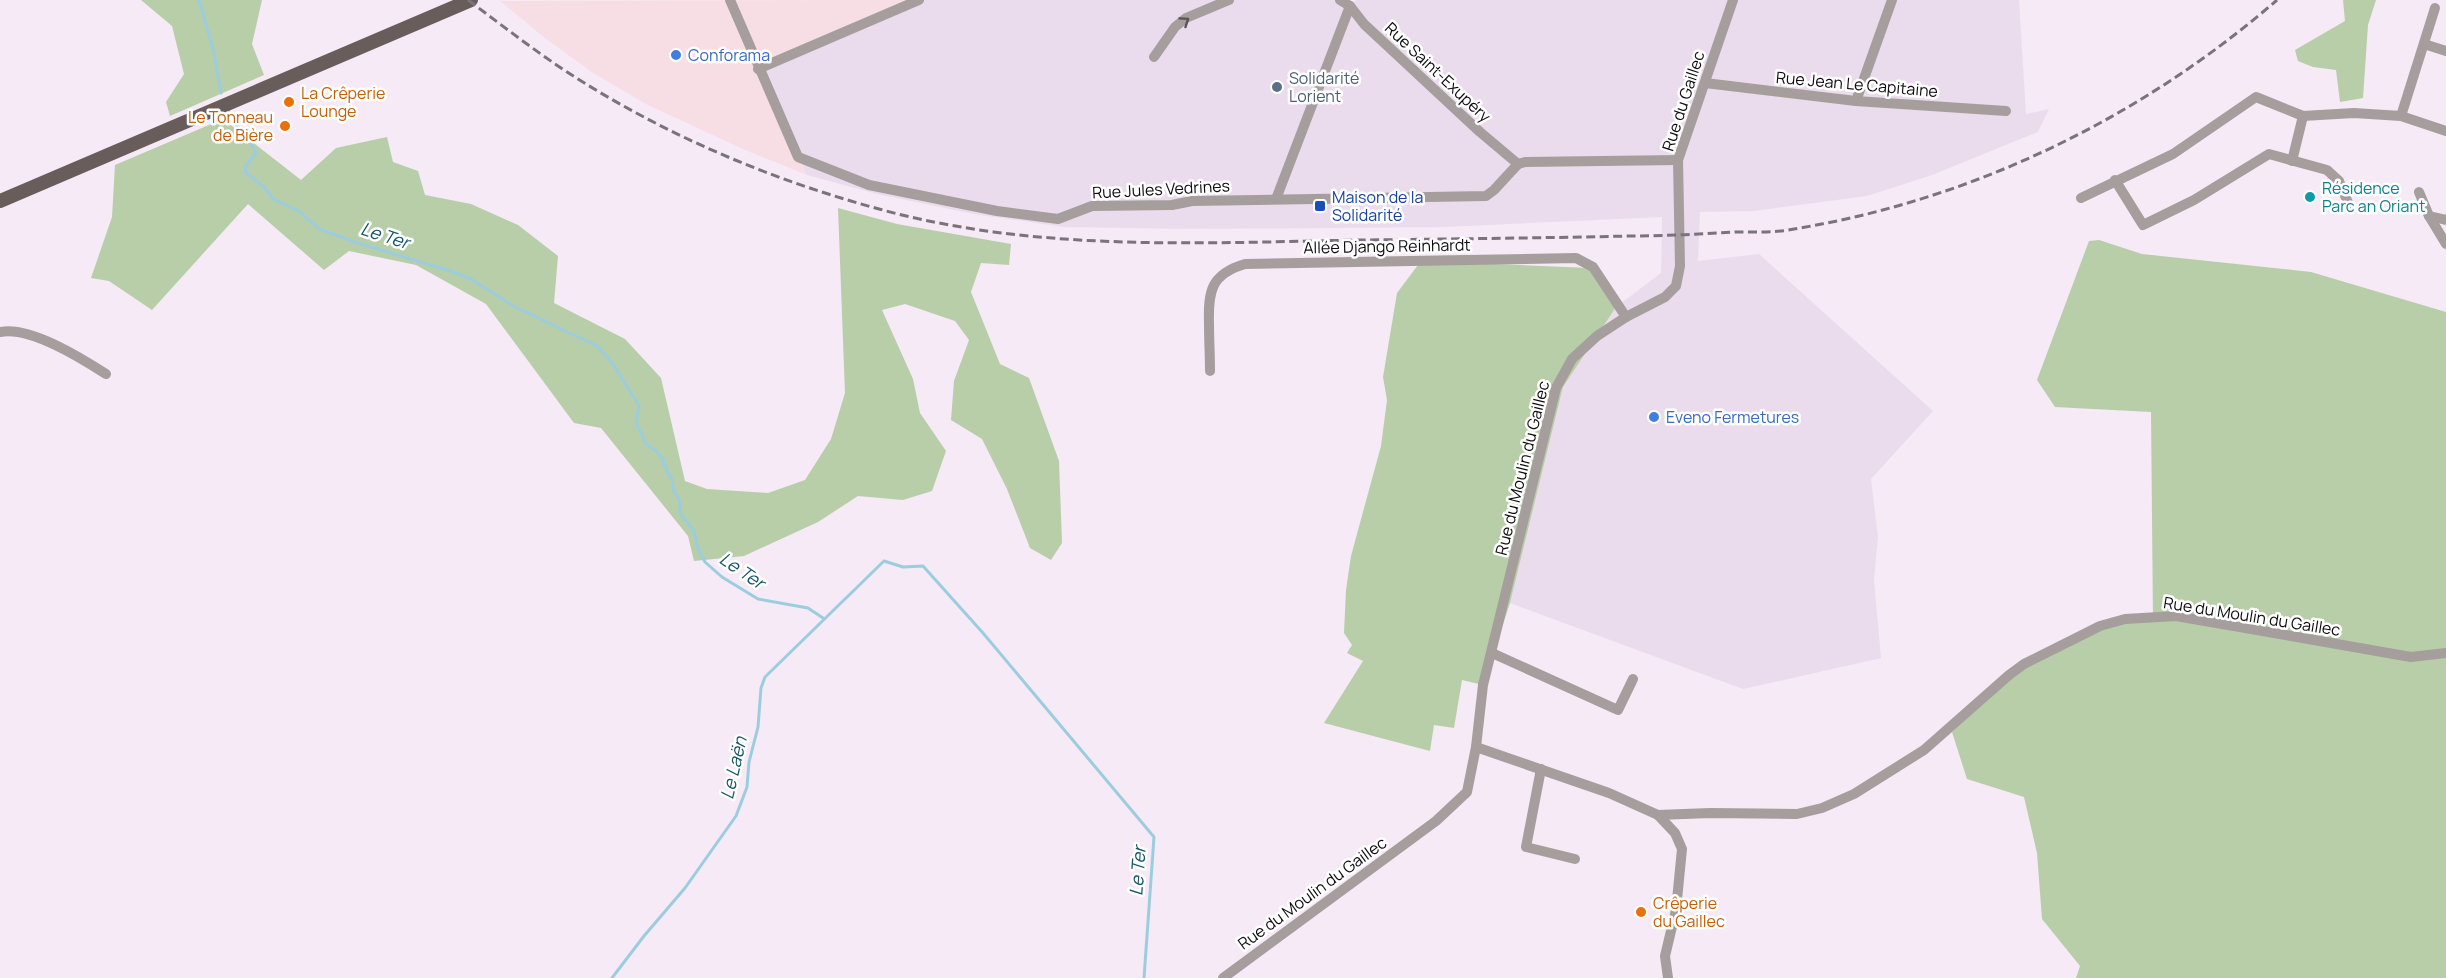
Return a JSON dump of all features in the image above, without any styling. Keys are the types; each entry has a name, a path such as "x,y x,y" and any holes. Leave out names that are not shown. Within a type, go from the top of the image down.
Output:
{"main road":[{"path":"0,201 470,0"}],"street":[{"path":"730,0 758,69 919,0"},
{"path":"1154,57 1175,27 1186,18 1229,0"},
{"name":"Rue Saint-Exupéry","path":"1340,0 1353,3 1372,31 1480,132 1518,164"},
{"name":"Rue du Gaillec","path":"1680,250 1678,160 1733,0"},
{"path":"1856,101 1892,0"},
{"path":"1276,199 1353,3"},
{"path":"2402,116 2436,8"},
{"path":"2424,44 2446,51"},
{"name":"Rue Jules Vedrines","path":"758,69 797,156 803,161 869,185 997,211 1058,219 1092,206 1172,205 1192,201 1486,196 1518,164"},
{"name":"Rue Jean Le Capitaine","path":"1705,83 1856,101 2007,111"},
{"path":"2081,198 2173,154 2256,97 2303,116 2371,114 2402,116 2446,130"},
{"path":"2292,161 2303,116"},
{"path":"2119,179 2143,225 2194,200 2269,154 2327,170 2339,181 2349,205"},
{"path":"1518,164 1525,162 1678,160"},
{"path":"2419,192 2429,216 2446,244"},
{"path":"2429,216 2446,220"},
{"name":"Rue du Moulin du Gaillec","path":"1223,978 1436,821 1467,792 1476,747 1484,685 1556,388 1579,351 1626,317 1671,292 1676,286 1680,250"},
{"name":"Allée Django Reinhardt","path":"1210,371 1208,297 1217,280 1224,273 1245,264 1576,258 1593,267 1626,317"},
{"path":"0,332 7,331 45,340 106,374"},
{"name":"Rue du Moulin du Gaillec","path":"1476,747 1609,793 1658,815 1797,814 1822,808 1854,794 1924,750 2024,664 2100,626 2125,619 2176,616 2411,657 2446,653"},
{"path":"1492,653 1618,710 1633,679"},
{"path":"1541,769 1526,847 1575,859"},
{"path":"1658,815 1675,833 1682,849 1677,910 1665,956 1668,978"}],"shaded area":[{"path":"919,0 797,156 807,175 745,150 646,104 593,73 500,1"},
{"path":"919,0 1340,0 1350,6 1356,0 2019,0 2026,114 2049,109 2038,132 1932,175 1867,196 1754,211 1700,212 1698,261 1759,254 1933,411 1871,479 1878,537 1874,580 1881,658 1743,689 1510,603 1563,387 1616,307 1661,273 1662,217 1445,227 1192,229 1064,227 974,214 877,194 807,175 758,69"}],"green space":[{"path":"141,0 262,0 252,44 264,75 170,116 166,102 184,74 172,26"},
{"path":"2343,0 2376,0 2368,25 2363,98 2340,102 2336,70 2313,67 2298,61 2295,50 2345,21"},
{"path":"223,119 301,180 336,148 387,137 393,162 418,171 425,195 471,204 518,225 558,256 554,303 625,339 661,378 685,481 707,489 768,493 805,480 831,439 845,393 838,208 897,224 1011,244 1009,265 981,263 971,292 1000,364 1029,378 1059,461 1062,543 1051,560 1030,548 1007,489 982,439 951,420 954,381 969,340 955,321 905,304 882,310 913,379 920,413 946,451 932,491 903,500 858,496 818,522 744,556 694,561 688,536 601,428 574,423 486,304 416,265 349,251 324,270 248,204 152,310 109,281 91,278 112,217 115,165"},
{"path":"2099,240 2142,254 2311,272 2446,312 2446,978 2076,978 2080,966 2042,919 2037,853 2024,797 1967,779 1952,732 1998,689 2027,667 2102,630 2127,623 2153,621 2151,412 2055,407 2037,380 2089,241"},
{"path":"1421,261 1590,268 1616,307 1563,387 1510,603 1483,685 1462,680 1454,728 1434,725 1430,751 1324,723 1363,661 1347,653 1352,645 1344,633 1346,590 1351,556 1381,446 1387,400 1383,377 1397,293"}],"waterway":[{"name":"Le Ter","path":"199,0 214,53 221,93"},
{"name":"Le Ter","path":"228,110 256,153 246,166 245,172 265,188 273,199 300,212 319,229 471,279 513,306 597,346 613,364 639,406 636,423 646,444 664,461 663,464 672,479 674,492 680,501 680,513 694,531 698,549 705,562 722,577 758,599 808,608 823,618"},
{"name":"Le Ter","path":"612,978 685,888 736,816 747,787 749,762 758,727 761,688 765,677 884,561 903,567 923,566 983,633 1154,837 1144,978"}],"railway":[{"path":"468,0 526,44 620,104 692,141 803,186 879,209 938,223 997,232 1118,242 1178,243 1765,232 1860,216 1925,198 1989,175 2051,148 2111,117 2224,43 2277,0"}],"place":[{"name":"Conforama","path":"676,55"},
{"name":"Solidarité Lorient","path":"1277,87"},
{"name":"La Crêperie Lounge","path":"289,102"},
{"name":"Le Tonneau de Bière","path":"285,126"},
{"name":"Résidence Parc an Oriant","path":"2310,197"},
{"name":"Maison de la Solidarité","path":"1320,206"},
{"name":"Eveno Fermetures","path":"1654,417"},
{"name":"Crêperie du Gaillec","path":"1641,912"}],"water label":[{"name":"Le Laën","path":"734,768"}]}
